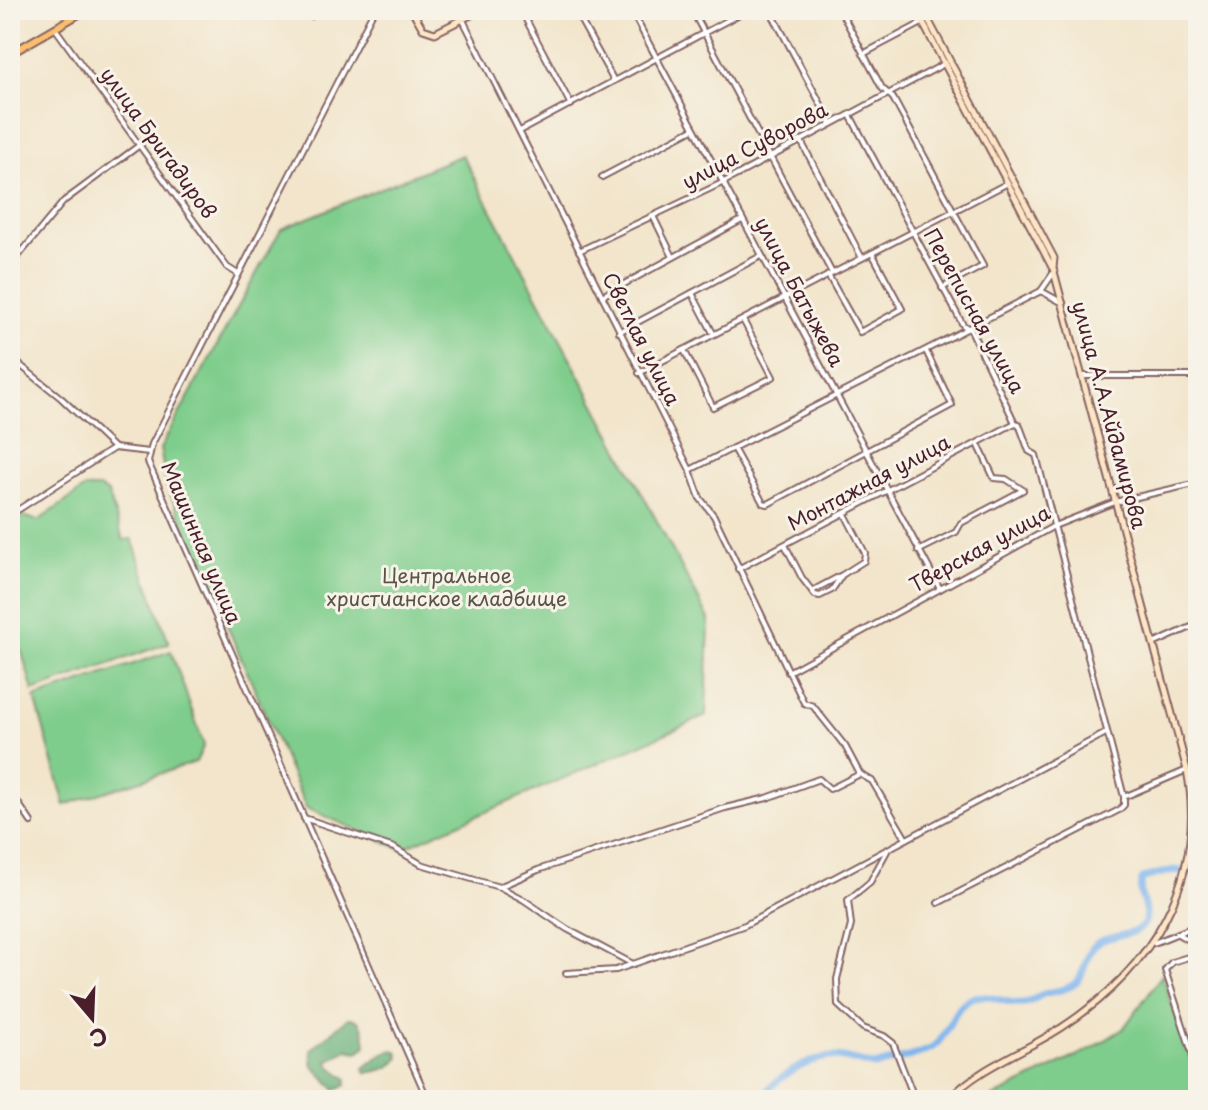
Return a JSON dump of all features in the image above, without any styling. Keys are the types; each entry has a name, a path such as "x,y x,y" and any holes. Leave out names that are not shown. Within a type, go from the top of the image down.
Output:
{"main road":[{"path":"10,54 86,10"},
{"path":"412,10 429,33 442,31 481,10"},
{"path":"916,10 1050,259"},
{"path":"923,10 1053,270"},
{"name":"улица А.А.Айдамирова","path":"948,1100 981,1073 1060,1028 1095,1004 1154,943 1167,922 1181,887 1190,852 1194,809 1187,770 1053,270"}],"street":[{"path":"312,16 318,10"},
{"name":"Машинная улица","path":"374,10 149,452 148,465 428,1100"},
{"path":"521,10 571,105"},
{"path":"575,10 614,81"},
{"name":"улица Батыжева","path":"631,10 940,589"},
{"path":"692,10 771,156 860,332 902,309 872,253"},
{"path":"519,131 747,10"},
{"path":"770,10 831,123"},
{"path":"849,10 841,12 882,88 893,98 983,266 942,288"},
{"name":"Светлая улица","path":"463,20 690,470 694,486 714,516 804,703 813,706 845,746 860,774 872,781 906,839"},
{"path":"863,54 922,23"},
{"name":"улица Бригадиров","path":"55,28 227,267 238,274"},
{"name":"улица Суворова","path":"579,251 722,183 944,64"},
{"name":"Переписная улица","path":"850,115 942,288 997,381 1029,451 1036,455 1124,797"},
{"path":"602,177 693,129"},
{"path":"801,141 862,258"},
{"path":"10,266 64,201 141,144"},
{"path":"639,373 1008,183"},
{"path":"653,216 673,257"},
{"path":"602,296 742,220"},
{"path":"619,332 761,256"},
{"path":"690,470 1041,291 1053,270"},
{"path":"1041,291 1063,303"},
{"path":"692,293 714,334"},
{"path":"684,350 713,407 773,377 743,320"},
{"path":"733,448 765,504 866,453 952,405 925,350"},
{"path":"10,357 61,398 114,448 149,452"},
{"path":"1082,376 1198,376"},
{"name":"Монтажная улица","path":"737,569 1015,423"},
{"path":"918,551 956,532 961,523 1023,490 1006,479 994,478 978,444"},
{"path":"10,515 114,448"},
{"name":"Тверская улица","path":"788,672 1054,526 1115,502 1198,483"},
{"path":"785,545 812,591 820,596 832,590 842,575 864,561 865,553 845,513"},
{"path":"1153,644 1198,624"},
{"path":"566,973 616,970 745,925 1106,733"},
{"path":"938,903 1119,810 1124,805 1124,797 1187,770"},
{"path":"499,887 538,870 725,808 767,798 819,779 830,789 860,774"},
{"path":"10,791 31,822"},
{"path":"304,818 394,848 421,864 499,887 567,929 633,964"},
{"path":"888,849 870,882 848,900 851,925 837,979 838,1005 863,1028 888,1038 896,1049 915,1100"},
{"path":"1154,943 1198,925"},
{"path":"1178,934 1198,946"},
{"path":"1198,954 1172,962 1165,970 1198,1071"}],"green space":[{"name":"Центральное христианское кладбище","path":"462,155 709,619 706,716 401,849 306,808 167,487 160,449 281,229"},
{"path":"85,488 99,488 108,493 123,540 132,539 169,643 33,691 10,611 10,526 24,516 38,521"},
{"path":"171,651 204,745 196,762 65,805 35,698"},
{"path":"1162,975 1198,1082 1198,1100 987,1100 1091,1049 1123,1029"},
{"path":"348,1018 360,1024 366,1046 358,1052 347,1050 328,1061 347,1079 346,1085 336,1090 313,1066 311,1050"},
{"path":"393,1050 398,1052 396,1062 384,1069 366,1073 364,1068 382,1054"}],"waterway":[{"path":"763,1100 772,1085 781,1078 822,1058 843,1058 875,1066 926,1051 938,1043 956,1013 970,999 983,996 1024,1003 1071,986 1079,979 1095,945 1104,939 1135,931 1144,924 1146,914 1140,891 1143,878 1174,870 1198,874"}]}
